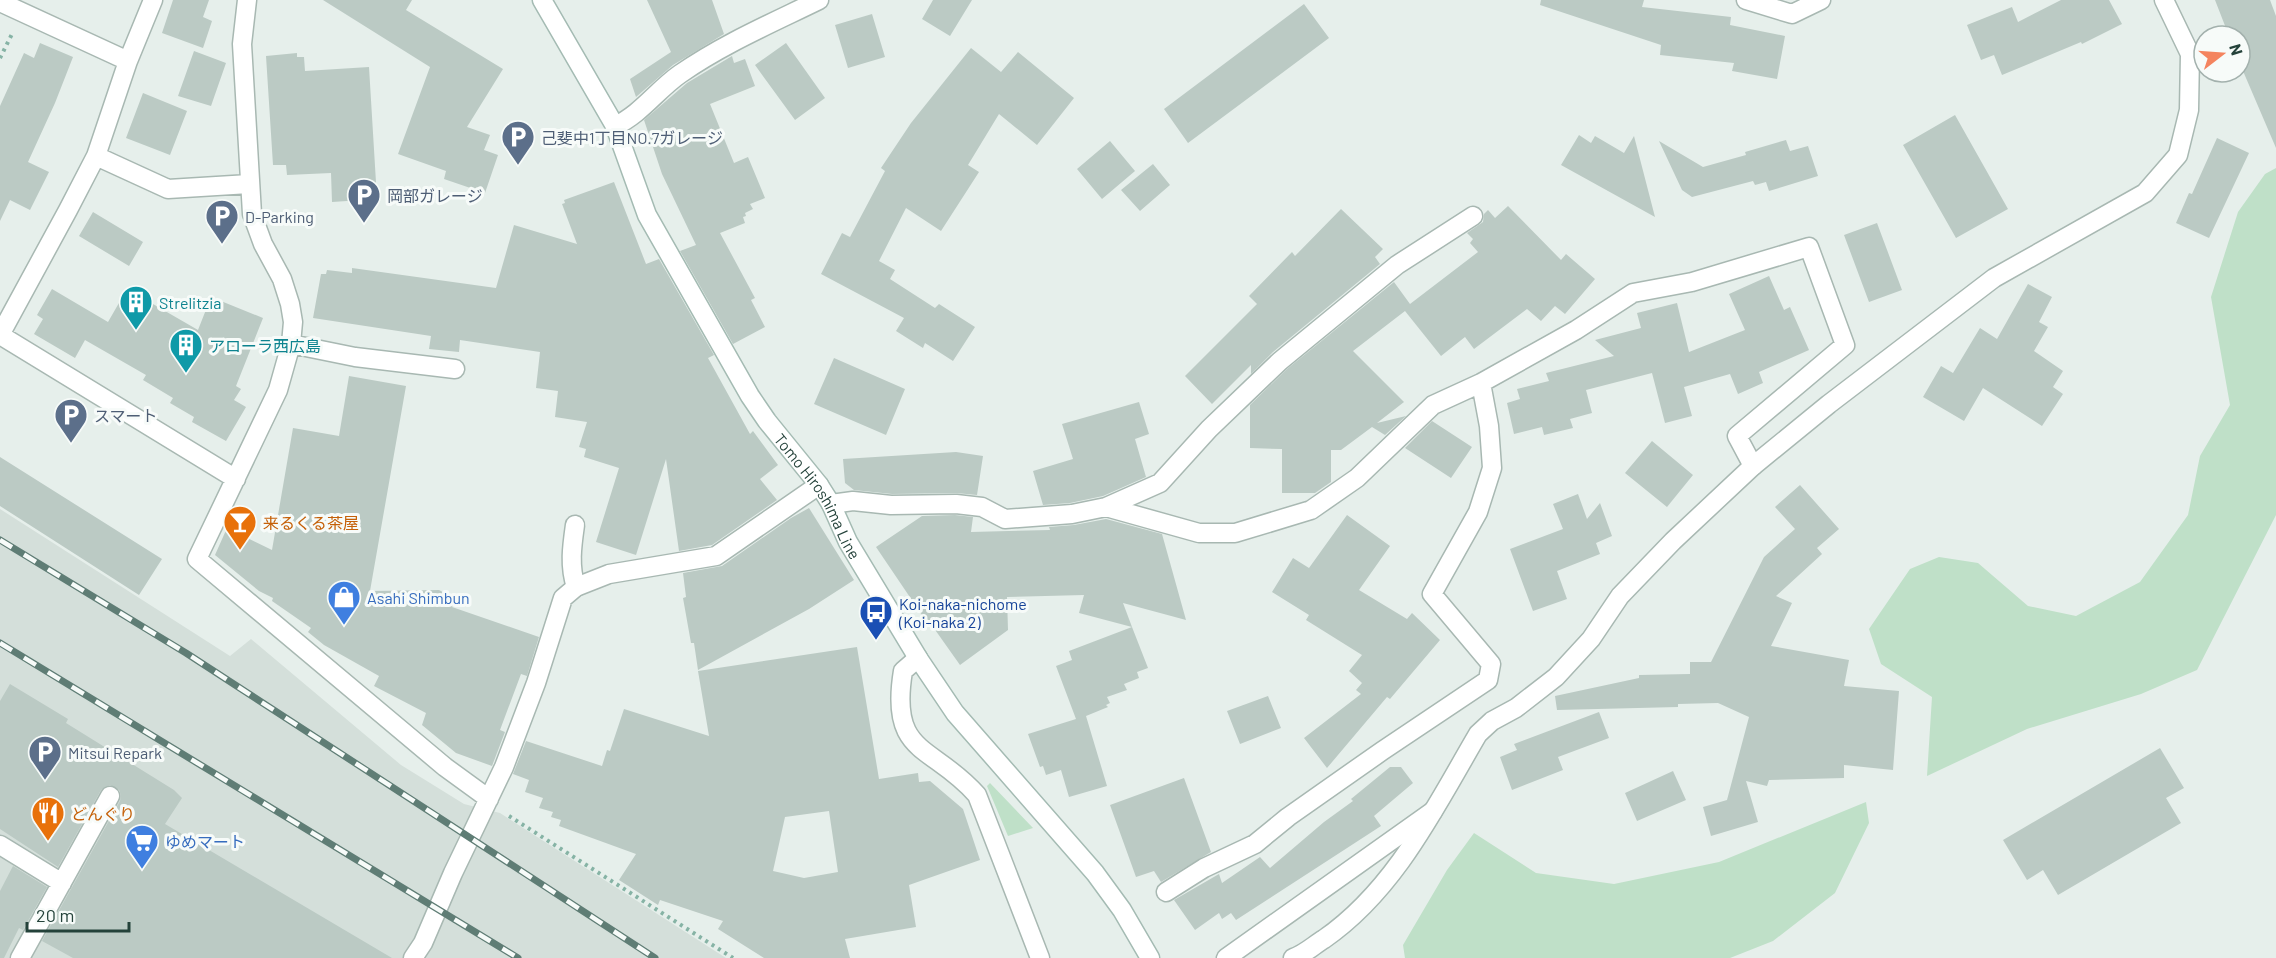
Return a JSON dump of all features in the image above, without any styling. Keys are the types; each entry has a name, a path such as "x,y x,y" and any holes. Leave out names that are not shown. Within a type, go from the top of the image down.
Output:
{"street":[{"path":"153,0 128,61 96,156 0,335 236,478"},
{"path":"247,0 242,44 252,213 263,244 282,279 293,322 291,344 278,390 197,559 445,767 495,805"},
{"name":"Tomo Hiroshima Line","path":"542,0 615,126 647,215 750,396 767,421 819,485 831,504 848,542 918,658 955,713 1095,873 1122,910 1150,958"},
{"path":"615,126 627,120 679,75 727,46 819,0"},
{"path":"1746,0 1792,14 1821,0"},
{"path":"1297,957 1336,931 1364,907 1395,870 1478,734 1492,721 1516,708 1556,677 1591,639 1620,596 1673,541 1753,466 1829,404 1994,278 2145,193 2178,155 2189,110 2190,54 2164,0"},
{"path":"0,2 128,61"},
{"path":"96,156 168,189 249,184"},
{"path":"831,504 853,501 891,505 956,504 982,507 1005,519 1072,514 1106,507 1160,483 1209,429 1281,361 1397,265 1473,216"},
{"path":"1106,507 1199,533 1235,533 1311,510 1357,478 1433,405 1480,383 1576,330 1633,293 1692,282 1809,247 1845,345 1737,436 1753,466"},
{"path":"291,344 356,357 455,369"},
{"path":"1166,892 1204,868 1255,844 1288,817 1488,680 1491,664 1432,594 1478,512 1492,468 1489,426 1480,383"},
{"path":"413,958 423,943 453,873 495,805 504,767 536,683 563,598 576,587 626,570 716,556 819,485"},
{"path":"575,525 571,560 576,587"},
{"path":"918,658 903,671 901,682 900,714 906,731 915,744 966,783 977,795 1040,958"},
{"path":"20,958 110,796"},
{"path":"1226,958 1433,811"},
{"path":"0,846 62,883"}],"path":[{"path":"495,805 733,958"}],"shaded area":[{"path":"0,509 230,656 251,639 401,765 464,804 500,813 726,958 0,958"}],"green space":[{"path":"2276,168 2276,515 2197,670 2141,694 2027,729 1927,776 1932,697 1881,664 1869,629 1910,569 1939,557 1978,563 2028,606 2076,616 2140,582 2188,515 2200,456 2230,405 2211,297 2238,212 2265,174"},
{"path":"990,783 1033,828 1008,836 987,786"},
{"path":"1866,802 1869,823 1835,893 1773,941 1730,958 1405,958 1403,945 1447,870 1474,833 1536,873 1614,884 1719,862"}],"building":[{"path":"173,0 209,0 203,17 212,21 203,48 162,33"},
{"path":"323,0 412,0 406,10 503,69 467,127 490,135 484,150 498,155 485,193 444,179 446,171 398,154 430,67"},
{"path":"647,0 712,0 724,34 673,65 636,97 630,79 671,52"},
{"path":"933,0 972,0 950,36 922,19"},
{"path":"1541,0 1644,0 1642,7 1731,17 1730,25 1785,36 1777,79 1732,71 1734,63 1660,55 1661,45 1540,5"},
{"path":"2061,0 2109,0 2122,24 2082,44 2081,42 2002,75 1994,55 1981,60 1967,25 2012,7 2018,22"},
{"path":"2215,0 2270,0 2276,16 2276,148 2249,84 2252,84 2252,24 2224,24"},
{"path":"1304,4 1329,38 1188,143 1164,109"},
{"path":"872,14 885,57 848,68 835,25"},
{"path":"40,43 73,57 28,162 49,172 30,210 10,200 0,221 0,106 24,53 34,58"},
{"path":"786,43 825,98 795,120 755,65"},
{"path":"971,48 1001,72 1018,52 1074,98 1037,145 999,114 968,165 979,172 941,231 906,208 879,261 895,270 890,279 935,308 939,304 975,327 953,361 925,343 923,348 896,331 904,318 821,274 842,233 850,237 885,171 881,168 911,123"},
{"path":"194,51 226,63 211,106 178,96"},
{"path":"297,53 297,57 304,57 305,71 369,67 377,199 332,202 331,173 287,175 286,165 273,165 266,56"},
{"path":"732,56 734,63 745,59 755,86 710,104 734,163 748,157 765,198 750,204 753,209 745,213 746,216 743,217 745,223 720,233 755,298 751,300 765,327 733,344 680,251 696,245 662,174 644,120 687,83"},
{"path":"143,93 187,111 170,155 126,138"},
{"path":"1955,115 2008,209 1956,238 1903,145"},
{"path":"1579,135 1591,143 1595,136 1624,153 1634,136 1655,217 1561,165"},
{"path":"2217,138 2249,153 2209,238 2176,223 2189,193 2192,194"},
{"path":"1786,140 1790,151 1808,146 1818,176 1769,191 1766,182 1755,185 1753,181 1692,197 1682,190 1659,141 1703,167 1746,155 1745,152"},
{"path":"1110,141 1135,171 1102,199 1077,169"},
{"path":"1153,164 1170,185 1140,211 1121,190"},
{"path":"614,182 646,264 659,259 714,355 708,358 750,434 753,431 778,465 760,479 777,500 712,545 679,551 666,459 636,555 596,542 619,468 584,457 586,449 579,447 587,422 555,417 558,391 536,388 540,352 460,340 459,352 429,349 431,336 313,318 321,274 326,274 327,270 352,273 352,268 496,288 514,225 577,244 562,204 565,203 564,200"},
{"path":"1508,206 1561,260 1566,254 1595,279 1565,314 1555,306 1541,321 1527,309 1474,349 1465,337 1441,356 1405,311 1353,351 1404,402 1377,423 1406,416 1385,435 1372,427 1341,450 1331,450 1331,482 1315,493 1282,493 1282,449 1250,448 1250,405 1287,369 1394,282 1410,304 1478,252 1470,243 1473,239 1467,233 1483,222 1484,214 1488,210 1495,218"},
{"path":"1341,209 1383,249 1375,257 1380,264 1273,352 1251,374 1251,365 1212,404 1185,376 1257,304 1249,296 1292,252 1295,256"},
{"path":"93,212 143,242 129,266 79,236"},
{"path":"1877,223 1902,290 1869,302 1844,235"},
{"path":"1769,276 1784,310 1790,307 1809,350 1759,372 1763,383 1738,394 1730,374 1684,387 1692,416 1665,423 1652,373 1586,390 1592,413 1570,419 1573,428 1544,435 1542,427 1514,434 1507,403 1520,399 1517,389 1549,381 1546,373 1614,356 1595,340 1641,328 1637,313 1677,303 1689,352 1745,330 1729,294"},
{"path":"2028,284 2052,297 2039,322 2048,327 2034,351 2063,371 2053,387 2063,394 2042,426 1983,388 1964,421 1923,397 1941,366 1953,373 1980,328 1997,339"},
{"path":"52,289 108,322 127,289 198,330 211,297 263,318 236,386 241,389 234,400 246,407 226,441 192,422 194,417 170,403 173,398 143,380 146,375 85,340 75,358 34,334 43,319 37,315"},
{"path":"834,358 905,389 886,435 814,404"},
{"path":"349,376 406,386 370,591 439,590 456,599 452,607 539,637 527,676 521,674 500,730 505,732 492,766 456,753 422,725 426,713 374,686 379,676 324,645 308,632 311,628 272,601 273,598 259,591 215,555 227,528 272,550 293,428 339,436"},
{"path":"1139,402 1149,434 1135,439 1146,477 1103,496 1070,503 1043,505 1033,471 1073,459 1062,424"},
{"path":"1432,421 1472,447 1451,478 1405,448"},
{"path":"1652,441 1693,475 1667,507 1625,473"},
{"path":"956,452 983,456 977,495 892,494 854,490 845,483 843,459"},
{"path":"0,457 162,559 139,595 0,506"},
{"path":"1800,485 1839,529 1817,548 1822,554 1776,596 1792,603 1771,646 1849,660 1844,686 1899,691 1893,770 1844,765 1844,778 1769,780 1767,786 1746,781 1758,822 1711,836 1703,807 1727,800 1749,717 1718,703 1678,704 1678,707 1557,710 1555,696 1639,678 1639,675 1690,674 1690,662 1711,662 1764,557 1795,529 1775,507"},
{"path":"1578,494 1587,519 1600,503 1612,536 1596,543 1600,554 1557,571 1567,599 1533,611 1510,549 1563,529 1553,504"},
{"path":"809,508 854,580 809,609 698,670 683,598 686,597 683,573 722,566"},
{"path":"1347,515 1390,546 1359,590 1407,619 1412,613 1440,640 1390,699 1387,697 1327,768 1304,738 1361,694 1356,690 1362,683 1349,671 1362,655 1306,620 1309,615 1272,592 1293,558 1309,568"},
{"path":"922,516 973,517 971,532 1050,530 1049,527 1106,519 1162,534 1186,620 1123,603 1132,627 1079,613 1084,595 1007,597 1008,630 960,665 926,617 924,618 876,547"},
{"path":"1132,627 1148,668 1137,672 1139,678 1124,684 1127,690 1107,697 1110,703 1106,705 1108,707 1086,716 1107,786 1069,797 1061,770 1046,775 1043,766 1040,767 1028,734 1076,719 1056,666 1072,660 1069,651"},
{"path":"857,647 879,779 918,773 919,782 930,781 963,809 980,860 909,885 916,927 845,939 850,958 764,958 718,929 723,921 660,900 658,905 619,880 636,854 559,826 561,820 551,817 553,812 539,808 543,798 525,792 529,780 513,774 526,741 602,766 607,750 610,751 624,709 709,736 698,671","holes":["829,811 838,872 804,878 773,871 785,817"]},
{"path":"10,684 68,719 66,723 174,790 182,798 165,824 392,958 73,958 42,941 120,801 121,795 119,790 110,785 101,790 58,867 0,829 0,701"},
{"path":"1268,696 1281,728 1240,744 1227,711"},
{"path":"1599,712 1609,738 1558,757 1563,770 1512,790 1500,757 1517,750 1514,744"},
{"path":"2160,748 2184,788 2166,798 2181,823 2058,895 2043,870 2027,880 2003,840"},
{"path":"1390,767 1401,767 1413,783 1374,816 1381,826 1236,920 1231,913 1222,919 1219,913 1195,930 1174,900 1219,874 1222,883 1260,857 1270,868 1324,822 1353,801 1351,799"},
{"path":"1673,771 1686,800 1637,821 1625,793"},
{"path":"1184,778 1211,852 1161,882 1154,871 1136,877 1110,805"},
{"path":"13,866 47,887 23,930 19,928 4,958 0,958 0,891"}],"railway":[{"path":"0,540 186,653 655,958"},
{"path":"0,643 518,958"}],"place":[{"name":"己斐中1丁目NO.7ガレージ","path":"518,166"},
{"name":"岡部ガレージ","path":"364,224"},
{"name":"D-Parking","path":"222,245"},
{"name":"Strelitzia","path":"136,331"},
{"name":"アローラ西広島","path":"186,374"},
{"name":"スマート","path":"71,444"},
{"name":"来るくる茶屋","path":"240,551"},
{"name":"Asahi Shimbun","path":"344,626"},
{"name":"Koi-naka-nichome (Koi-naka 2)","path":"876,641"},
{"name":"Mitsui Repark","path":"45,781"},
{"name":"どんぐり","path":"48,842"},
{"name":"ゆめマート","path":"142,870"}]}
